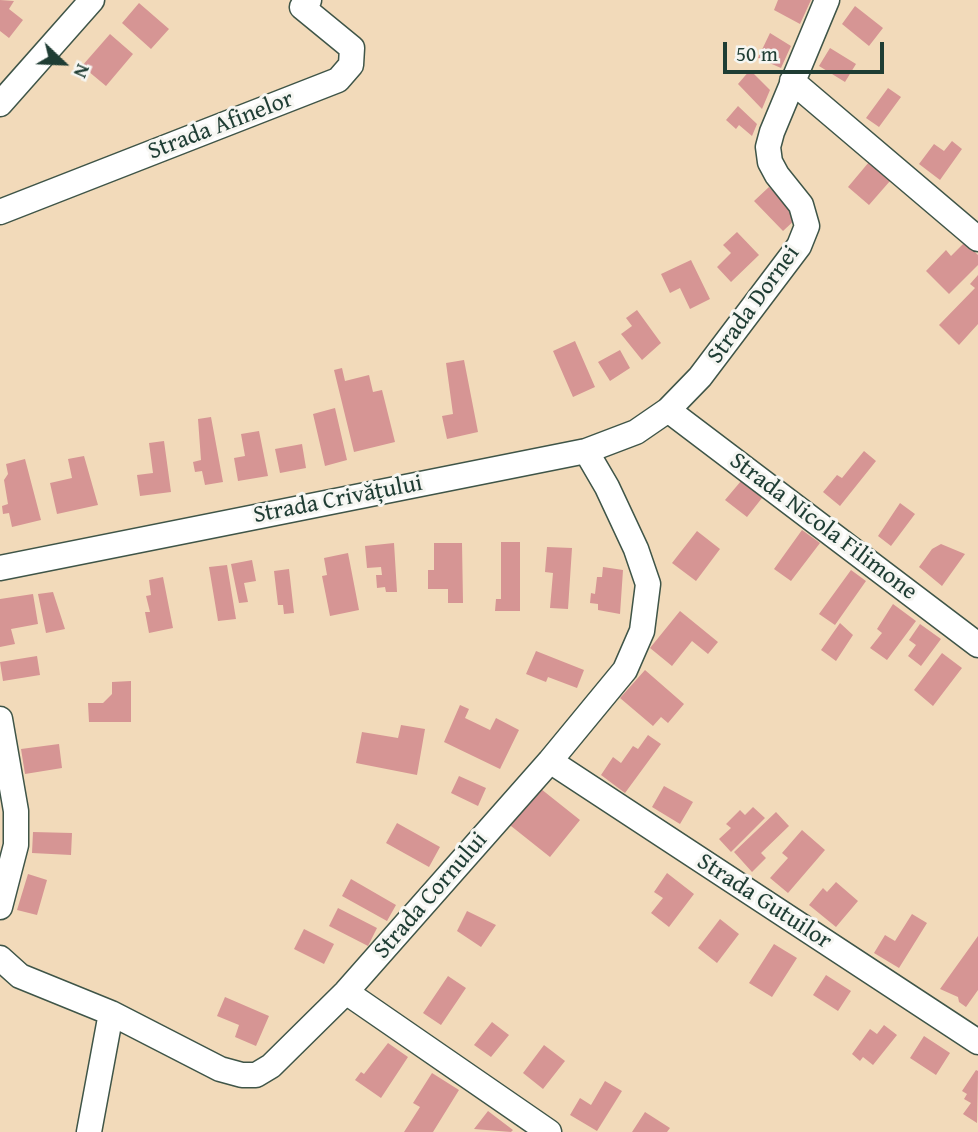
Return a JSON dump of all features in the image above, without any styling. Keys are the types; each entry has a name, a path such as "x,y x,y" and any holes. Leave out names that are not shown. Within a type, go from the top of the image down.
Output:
{"street":[{"path":"0,104 92,0"},
{"name":"Strada Afinelor","path":"0,212 338,80 351,65 352,48 302,7 309,0"},
{"name":"Strada Dornei","path":"668,410 700,377 799,246 807,226 801,205 770,162 768,148 792,81 827,0"},
{"path":"792,81 978,239"},
{"name":"Strada Crivățului","path":"0,568 586,451 636,432 668,410"},
{"name":"Strada Nicola Filimone","path":"668,410 978,645"},
{"name":"Strada Cornului","path":"0,958 20,976 111,1013 220,1069 242,1075 256,1075 271,1066 346,992 550,761 625,670 642,631 648,584 636,549 607,486 586,451"},
{"path":"0,719 13,780 16,845 0,907"},
{"name":"Strada Gutuilor","path":"550,761 978,1042"},
{"path":"346,992 550,1132"},
{"path":"89,1132 111,1013"}],"building":[{"path":"0,0 14,1 9,9 23,20 9,38 0,31"},
{"path":"778,0 811,0 800,24 774,10"},
{"path":"139,3 169,29 151,49 122,23"},
{"path":"855,6 883,28 869,46 842,24"},
{"path":"770,33 791,46 781,68 758,58"},
{"path":"110,34 133,54 106,86 82,66"},
{"path":"830,48 856,64 845,82 819,66"},
{"path":"750,70 770,90 762,109 738,84"},
{"path":"888,88 901,97 879,127 866,118"},
{"path":"738,106 757,124 752,136 739,125 736,129 726,120"},
{"path":"952,141 962,149 940,180 919,164 934,144 944,151"},
{"path":"869,162 890,181 869,205 848,187"},
{"path":"769,187 798,217 783,231 754,201"},
{"path":"737,232 759,255 731,282 717,267 731,253 723,245"},
{"path":"965,242 978,255 978,265 949,294 926,271 946,250 951,256"},
{"path":"691,260 710,299 690,309 680,288 670,293 661,274"},
{"path":"978,275 978,324 959,345 939,325 975,288 970,284"},
{"path":"637,310 661,343 642,360 621,334 632,326 626,318"},
{"path":"575,341 595,387 573,397 553,351"},
{"path":"620,350 630,368 610,381 598,362"},
{"path":"464,360 478,432 447,439 442,416 453,414 446,363"},
{"path":"342,368 345,381 369,375 373,392 382,390 395,442 354,452 334,370"},
{"path":"335,408 347,460 325,466 313,414"},
{"path":"211,417 223,482 205,485 202,471 195,472 193,462 201,460 198,419"},
{"path":"259,431 268,476 238,481 234,458 245,456 241,434"},
{"path":"164,441 171,492 140,496 137,475 153,473 149,443"},
{"path":"302,444 306,468 280,473 275,449"},
{"path":"864,451 876,461 840,506 823,492 837,475 842,478"},
{"path":"84,456 98,505 57,514 50,483 72,478 68,459"},
{"path":"25,459 41,520 12,527 9,513 3,514 2,506 8,504 4,480 8,474 6,464"},
{"path":"741,481 762,498 747,517 725,500"},
{"path":"900,503 915,514 891,546 878,536"},
{"path":"802,530 820,543 791,581 774,569"},
{"path":"697,531 720,549 696,581 672,563"},
{"path":"501,542 520,542 520,611 495,611 496,599 501,599"},
{"path":"394,543 397,592 386,592 385,587 377,588 376,575 382,575 381,567 367,568 365,546"},
{"path":"434,543 462,543 463,603 448,603 448,589 428,589 428,570 434,570"},
{"path":"941,544 965,554 942,586 919,567 932,549"},
{"path":"547,547 572,548 568,609 550,608 553,573 545,572"},
{"path":"348,553 359,610 330,616 322,576 327,575 324,558"},
{"path":"252,560 256,581 244,583 248,602 239,603 231,564"},
{"path":"227,565 236,619 218,621 209,567"},
{"path":"603,567 623,570 620,614 598,610 598,604 590,603 591,593 595,594 597,577 602,577"},
{"path":"289,569 294,613 284,614 283,605 278,605 274,571"},
{"path":"851,570 866,581 835,625 819,614"},
{"path":"163,577 173,628 149,633 145,612 150,612 146,596 151,595 149,580"},
{"path":"53,592 65,629 46,633 38,594"},
{"path":"33,594 38,624 11,629 15,644 0,647 0,599"},
{"path":"893,604 916,621 887,660 870,648 882,633 877,629"},
{"path":"680,611 718,642 708,654 692,641 672,666 650,648"},
{"path":"840,623 853,635 836,661 821,650"},
{"path":"920,624 941,639 921,666 908,656 916,645 909,640"},
{"path":"536,651 584,670 577,688 548,677 546,682 526,674"},
{"path":"942,653 962,668 933,706 914,690"},
{"path":"37,656 40,675 3,681 0,662"},
{"path":"645,670 684,704 668,723 661,717 653,726 620,698"},
{"path":"131,681 131,722 89,722 88,703 103,703 112,694 112,682"},
{"path":"460,705 469,709 465,718 490,730 496,718 519,730 500,769 444,742"},
{"path":"401,725 425,729 417,775 356,763 362,732 398,738"},
{"path":"648,735 661,744 625,793 601,775 613,757 621,763 633,746 638,749"},
{"path":"59,744 62,768 25,774 21,749"},
{"path":"459,776 486,788 478,806 451,793"},
{"path":"536,785 580,820 550,857 506,822"},
{"path":"664,786 693,802 680,824 652,807"},
{"path":"753,807 765,818 731,852 719,839 731,828 726,824 740,810 745,815"},
{"path":"776,812 789,826 761,853 766,858 752,872 734,852"},
{"path":"397,823 440,847 429,867 386,843"},
{"path":"802,830 825,850 788,893 770,878 788,858 782,853"},
{"path":"33,832 72,833 71,855 32,853"},
{"path":"667,873 694,894 669,927 651,913 663,898 654,892"},
{"path":"28,874 47,880 37,915 17,910"},
{"path":"351,879 396,905 387,921 342,896"},
{"path":"836,882 858,901 836,927 809,905 823,888 827,892"},
{"path":"338,908 377,928 368,946 329,926"},
{"path":"467,911 496,925 481,947 457,931"},
{"path":"912,914 927,923 899,968 874,953 885,935 895,941"},
{"path":"720,919 739,934 717,963 698,948"},
{"path":"304,929 334,944 324,964 294,949"},
{"path":"978,936 978,990 966,1007 959,1002 958,997 940,989"},
{"path":"774,944 797,958 772,997 749,983"},
{"path":"826,975 851,991 838,1011 813,995"},
{"path":"448,976 466,988 441,1025 423,1013"},
{"path":"225,997 269,1016 256,1046 235,1037 239,1025 217,1016"},
{"path":"492,1022 509,1035 491,1057 474,1045"},
{"path":"884,1025 897,1035 873,1065 863,1057 860,1061 852,1054 870,1029 877,1034"},
{"path":"924,1036 950,1053 936,1075 910,1058"},
{"path":"388,1043 408,1057 381,1098 355,1080 361,1072 364,1074"},
{"path":"544,1045 565,1061 543,1089 523,1073"},
{"path":"976,1070 977,1123 963,1114 971,1103 964,1099 967,1094 962,1091"},
{"path":"432,1073 459,1090 433,1132 404,1132 420,1107 413,1103"},
{"path":"605,1081 622,1091 597,1131 570,1115 580,1098 591,1105"},
{"path":"488,1111 513,1130 474,1129"},
{"path":"645,1112 670,1128 667,1132 632,1132"}]}
